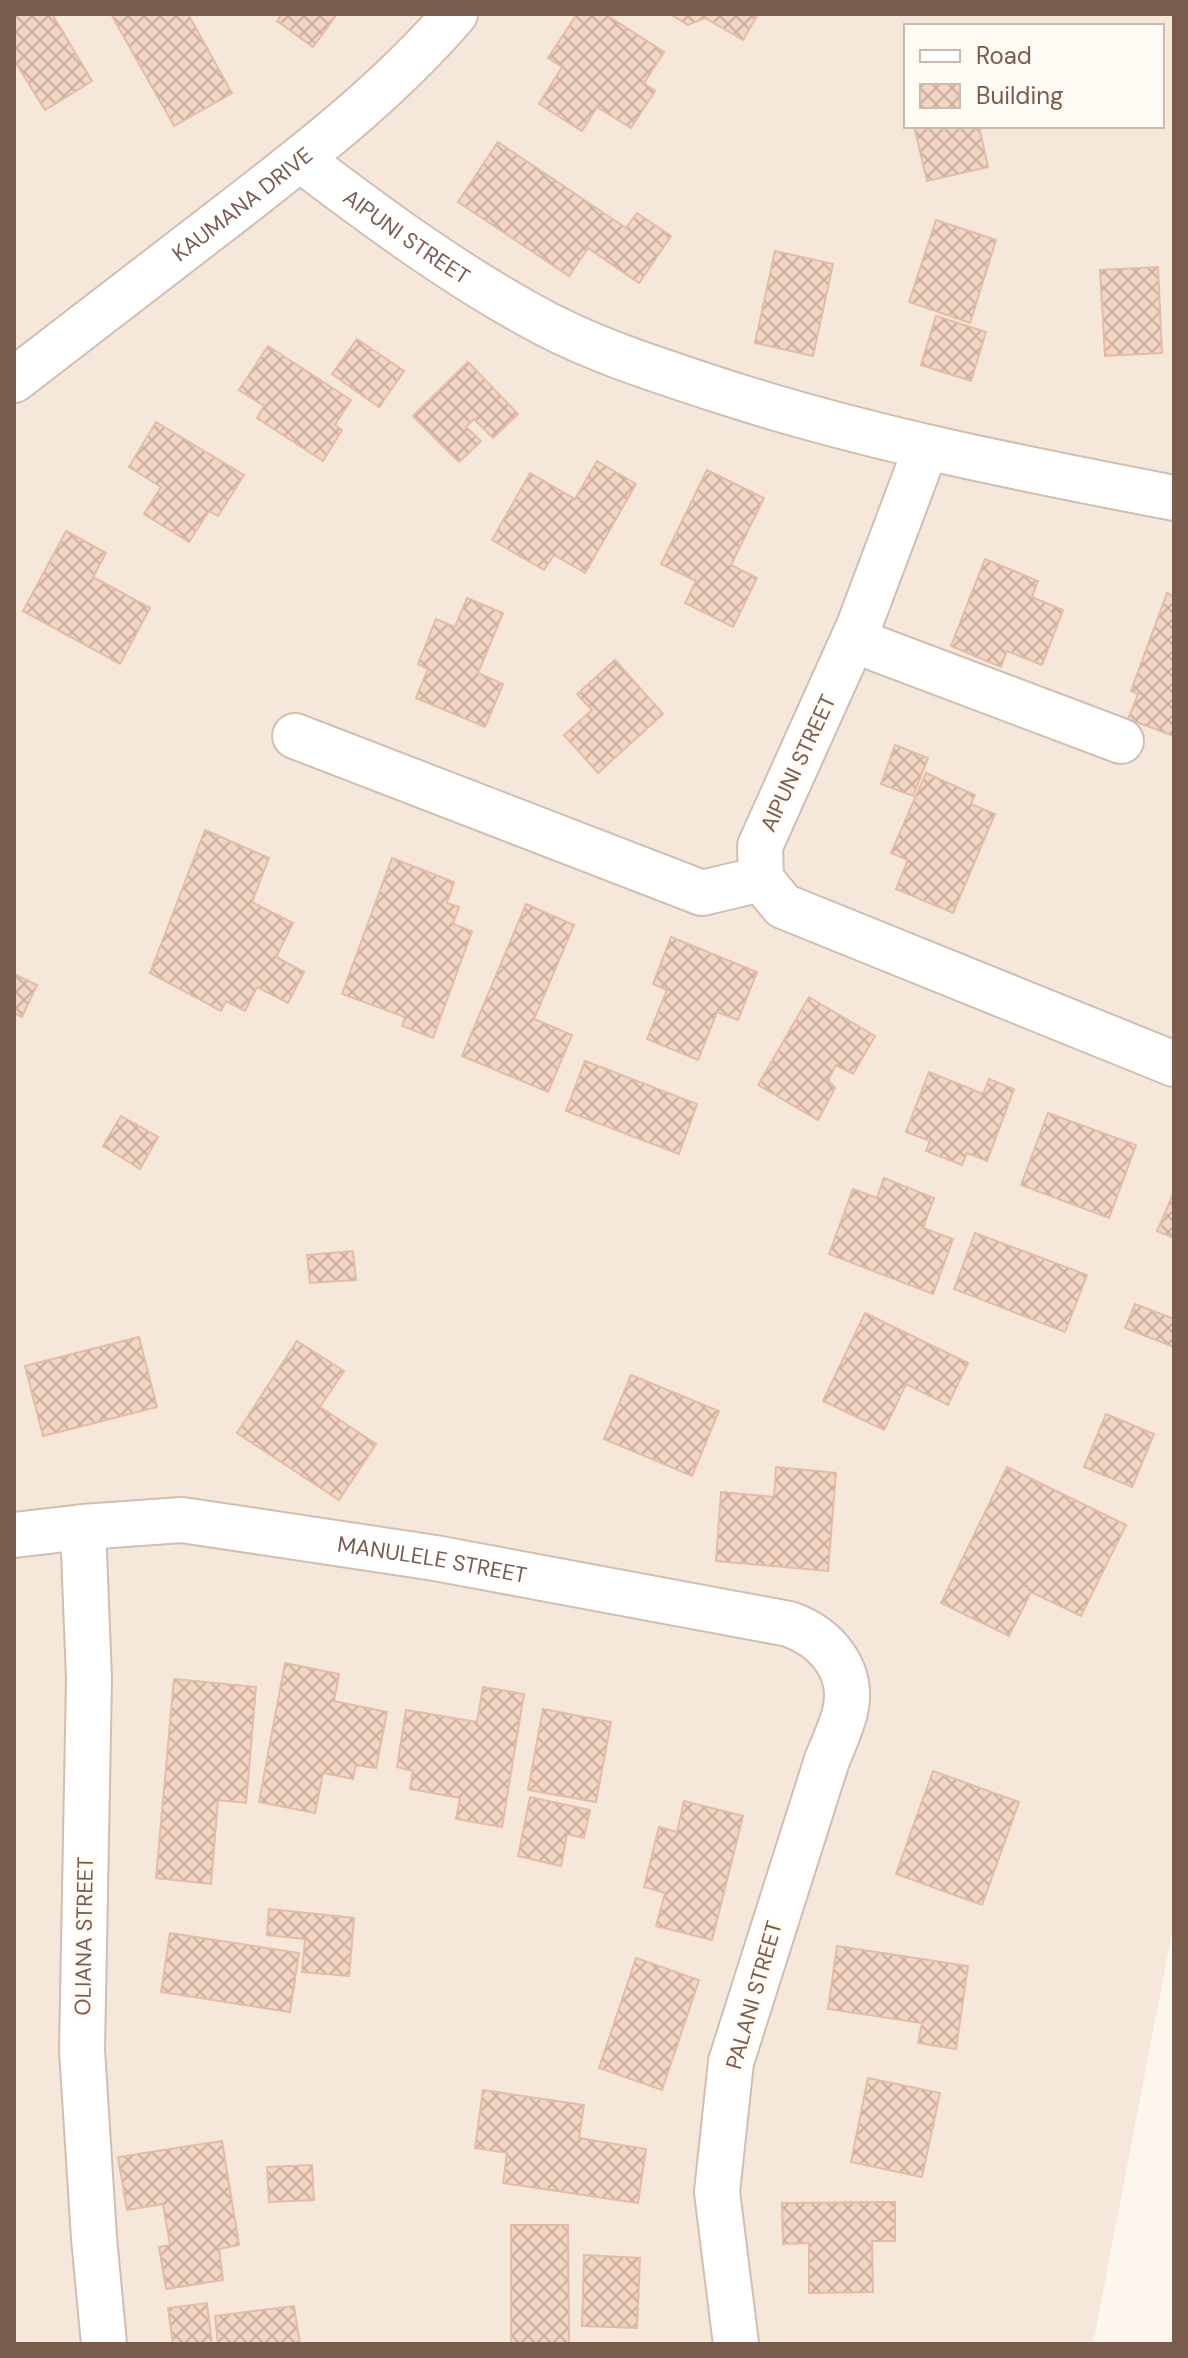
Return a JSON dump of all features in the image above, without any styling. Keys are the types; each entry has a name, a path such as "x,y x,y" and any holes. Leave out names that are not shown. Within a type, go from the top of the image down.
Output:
{"street":[{"name":"KAUMANA DRIVE","path":"19,363 300,159 370,99 435,38 455,14"},
{"name":"AIPUNI STREET","path":"300,159 393,228 471,280 548,325 640,364 798,416 926,448 1174,498"},
{"name":"AIPUNI STREET","path":"761,879 760,846 853,640 926,448"},
{"path":"853,640 1121,741"},
{"path":"295,736 702,893 761,879 783,906 1174,1064"},
{"name":"MANULELE STREET","path":"14,1535 182,1520 435,1558 789,1624 815,1636 835,1656"},
{"name":"OLIANA STREET","path":"83,1527 89,1679 82,2050 104,2344"},
{"name":"PALANI STREET","path":"736,2344 717,2192 731,2062 845,1712 846,1683 835,1656"}],"shaded area":[{"path":"14,14 1174,14 1174,1922 1093,2344 14,2344"}],"building":[{"path":"14,14 52,14 92,81 45,110 14,60"},
{"path":"111,14 188,14 232,93 174,126"},
{"path":"282,14 337,14 313,47 277,21"},
{"path":"577,14 605,14 664,52 644,83 655,91 631,128 597,107 582,131 539,104 562,67 548,58"},
{"path":"670,14 758,14 743,40 705,18 688,25"},
{"path":"914,128 979,128 988,167 927,181"},
{"path":"498,142 626,228 637,213 671,236 639,283 588,248 569,276 458,202"},
{"path":"936,220 996,240 970,323 909,302"},
{"path":"775,251 833,264 813,356 755,343"},
{"path":"1158,267 1162,353 1105,356 1100,270"},
{"path":"936,316 986,332 971,381 921,365"},
{"path":"357,339 404,371 379,407 332,374"},
{"path":"268,346 351,400 335,425 342,430 323,461 257,418 264,406 239,390"},
{"path":"468,362 518,414 493,438 474,419 466,427 481,441 459,462 413,416"},
{"path":"156,422 244,475 218,516 209,511 189,542 144,514 161,487 129,467"},
{"path":"597,461 636,484 585,573 554,555 544,570 492,540 530,473 575,499"},
{"path":"707,470 764,498 731,565 757,578 733,627 685,603 696,581 661,564"},
{"path":"66,531 106,553 93,577 150,608 120,664 23,611"},
{"path":"985,559 1038,581 1032,597 1063,610 1042,665 1007,651 1001,667 951,646"},
{"path":"1167,593 1174,596 1174,736 1128,719 1138,694 1131,691"},
{"path":"467,598 503,613 478,673 503,684 485,727 416,698 428,669 418,664 436,619 455,627"},
{"path":"615,660 663,714 598,773 564,735 592,710 577,694"},
{"path":"895,745 928,758 913,796 881,784"},
{"path":"926,773 975,795 971,804 995,814 953,913 896,889 908,860 891,853"},
{"path":"205,830 269,858 252,902 293,923 276,957 304,972 288,1003 257,987 245,1011 226,1001 221,1011 150,973"},
{"path":"392,858 454,882 447,903 459,907 453,924 472,931 433,1038 402,1026 405,1017 342,994"},
{"path":"526,904 574,925 534,1019 572,1035 548,1092 462,1056"},
{"path":"671,937 757,972 738,1020 717,1012 698,1060 647,1039 667,990 653,984"},
{"path":"14,974 37,985 22,1017 14,1013"},
{"path":"809,997 875,1036 853,1074 836,1065 828,1080 835,1088 818,1120 758,1085"},
{"path":"585,1061 697,1104 679,1154 566,1111"},
{"path":"929,1072 983,1094 989,1079 1014,1089 987,1161 967,1153 962,1165 926,1151 930,1141 906,1132"},
{"path":"1048,1113 1136,1145 1109,1218 1021,1185"},
{"path":"121,1116 158,1137 140,1169 103,1146"},
{"path":"884,1178 934,1198 923,1228 953,1239 933,1294 829,1254 853,1189 877,1198"},
{"path":"1174,1192 1174,1238 1157,1231"},
{"path":"975,1233 1087,1275 1065,1332 954,1289"},
{"path":"353,1251 356,1280 310,1283 307,1255"},
{"path":"1135,1304 1174,1319 1174,1347 1125,1328"},
{"path":"865,1313 968,1363 948,1405 906,1384 884,1430 823,1401"},
{"path":"139,1337 157,1407 43,1436 25,1366"},
{"path":"297,1341 344,1371 320,1407 376,1444 339,1500 237,1433"},
{"path":"631,1375 719,1411 692,1476 604,1439"},
{"path":"1106,1414 1154,1434 1132,1487 1084,1467"},
{"path":"776,1467 836,1473 828,1571 716,1561 721,1492 774,1497"},
{"path":"1007,1467 1126,1525 1081,1616 1031,1592 1009,1636 941,1603"},
{"path":"285,1663 339,1674 334,1701 387,1712 376,1768 356,1765 353,1779 323,1773 315,1813 259,1802"},
{"path":"174,1679 256,1687 246,1803 218,1800 211,1884 156,1878"},
{"path":"483,1687 524,1694 502,1827 456,1819 460,1798 410,1789 413,1771 397,1767 406,1710 477,1722"},
{"path":"543,1709 611,1722 596,1802 528,1790"},
{"path":"933,1771 1019,1802 982,1905 896,1874"},
{"path":"530,1797 590,1810 584,1838 567,1834 561,1866 518,1856"},
{"path":"684,1801 743,1816 712,1940 656,1926 665,1893 644,1887 659,1827 677,1832"},
{"path":"269,1909 354,1918 349,1976 302,1972 305,1939 267,1935"},
{"path":"170,1933 299,1953 290,2012 161,1992"},
{"path":"837,1946 968,1966 956,2049 918,2043 922,2023 828,2009"},
{"path":"636,1958 699,1980 662,2090 599,2068"},
{"path":"868,2078 940,2093 922,2177 851,2162"},
{"path":"483,2090 584,2105 579,2138 646,2149 638,2203 503,2183 507,2153 475,2148"},
{"path":"222,2141 239,2245 219,2249 223,2280 166,2289 159,2247 170,2245 163,2204 127,2210 118,2157"},
{"path":"312,2165 314,2200 269,2202 267,2167"},
{"path":"895,2202 895,2241 872,2241 873,2292 809,2293 809,2243 783,2244 782,2203"},
{"path":"511,2225 568,2225 569,2344 511,2344"},
{"path":"584,2255 640,2258 637,2328 582,2326"},
{"path":"207,2303 212,2344 173,2344 168,2308"},
{"path":"294,2306 300,2344 218,2344 215,2316"}]}
